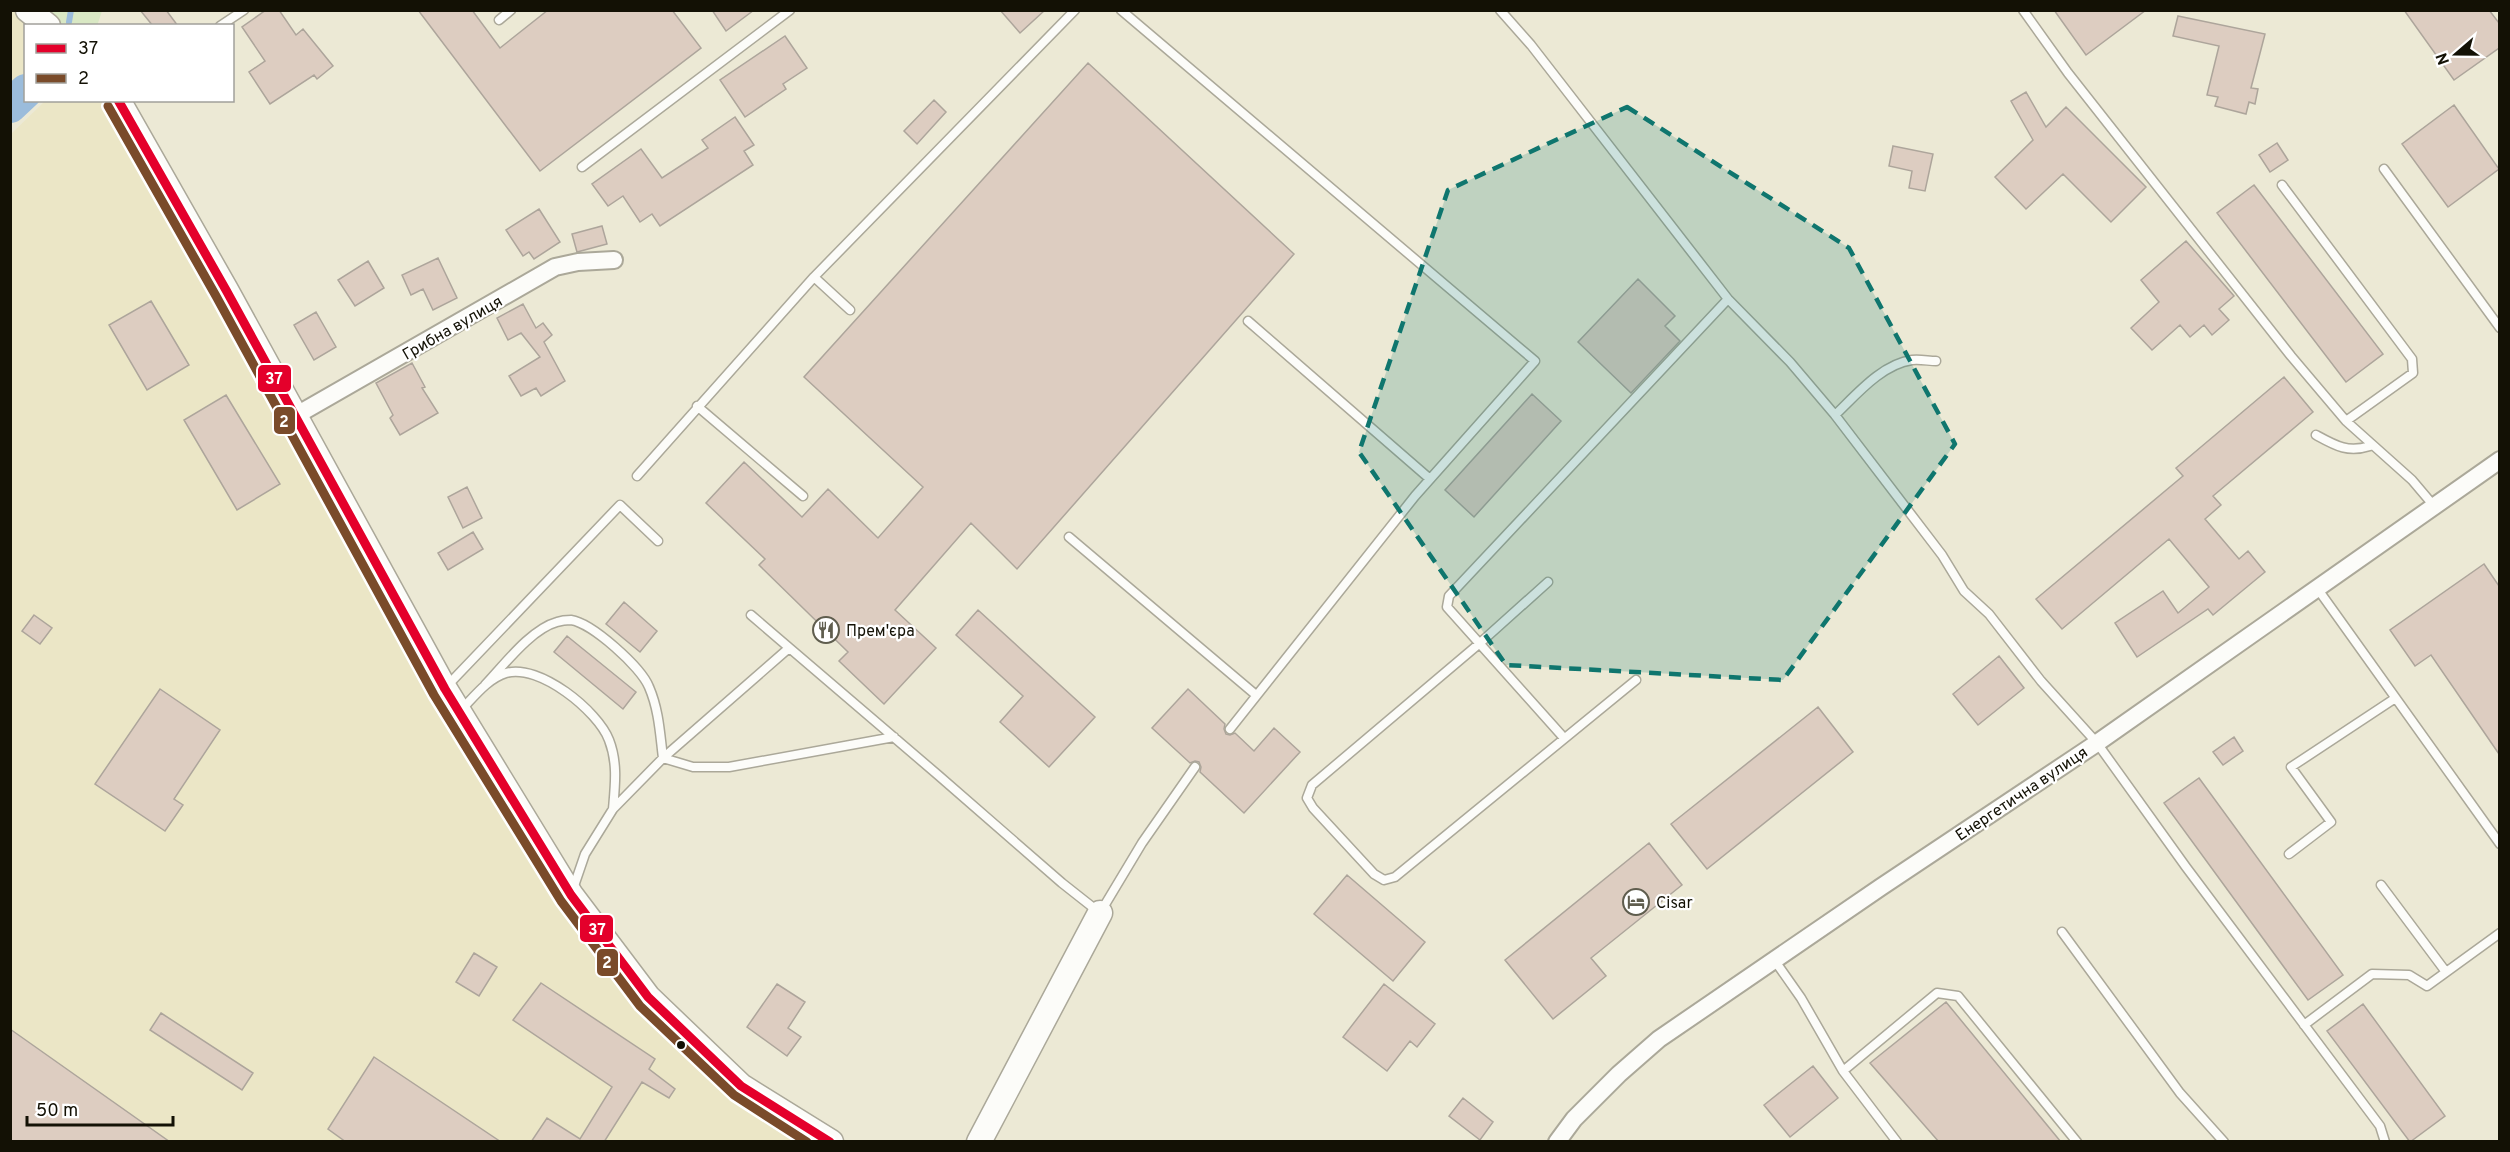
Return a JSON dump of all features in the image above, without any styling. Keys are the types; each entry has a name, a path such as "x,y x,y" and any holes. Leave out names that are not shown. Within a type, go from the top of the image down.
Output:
{"main road":[{"path":"28,10 46,24"},
{"path":"119,102 445,689 571,895 648,996 741,1086 831,1142"},
{"path":"979,1142 1100,913"}],"street":[{"name":"Грибна вулиця","path":"295,416 555,267 578,262 614,260"},
{"name":"Енергетична вулиця","path":"1557,1142 1574,1119 1619,1074 1659,1039 2097,743 2499,460"}],"lane":[{"path":"223,24 244,10"},
{"path":"499,20 511,10"},
{"path":"582,167 790,10"},
{"path":"637,476 814,277 1075,10"},
{"path":"1121,10 1535,361 1430,478 1230,729"},
{"path":"1500,10 1531,45 1728,299 1790,362 1835,415 1942,555 1964,591 1989,614 2041,681 2097,743 2186,867 2380,1126 2385,1142"},
{"path":"2023,10 2068,73 2291,356 2346,421 2370,446 2412,480 2434,506"},
{"path":"2384,169 2499,328"},
{"path":"2282,185 2412,359 2413,373 2346,421"},
{"path":"814,277 850,310"},
{"path":"1564,738 1447,607 1449,597 1728,299"},
{"path":"1248,321 1430,478"},
{"path":"1835,415 1871,381 1890,368 1911,360 1936,361"},
{"path":"697,406 803,496"},
{"path":"2316,435 2339,449 2358,449 2370,446"},
{"path":"445,689 620,505 658,541"},
{"path":"1069,537 1256,695"},
{"path":"1548,582 1480,643 1312,785 1307,798 1313,808 1374,874 1384,880 1395,877 1636,680"},
{"path":"2317,588 2499,844"},
{"path":"751,615 1062,883 1100,913 1142,843 1195,767"},
{"path":"459,712 534,634 555,622 571,620 598,634 632,663 648,684 657,708 663,758"},
{"path":"571,895 585,854 613,809 663,758 789,648"},
{"path":"486,685 507,672 531,673 567,693 591,713 609,739 616,772 613,809"},
{"path":"2289,854 2331,822 2291,767 2394,699"},
{"path":"663,758 693,767 729,767 894,738"},
{"path":"2381,885 2446,972"},
{"path":"2062,932 2180,1093 2224,1142"},
{"path":"2304,1025 2372,974 2409,975 2427,986 2499,933"},
{"path":"1775,961 1801,998 1843,1071 1897,1142"},
{"path":"1843,1071 1937,993 1958,996 2077,1142"}],"highlighted area":[{"path":"1627,107 1849,248 1955,444 1783,680 1506,665 1359,452 1448,190"}],"shaded area":[{"path":"11,11 22,11 39,24 24,24 24,74 11,87"},
{"path":"44,102 112,102 292,417 648,999 825,1141 11,1142 11,134"}],"green space":[{"path":"22,11 102,11 98,24 39,24"}],"building":[{"path":"140,10 166,10 176,24 151,24"},
{"path":"266,10 279,10 296,35 303,29 333,66 317,79 314,75 270,104 249,72 265,61 242,27"},
{"path":"418,10 472,10 500,48 548,10 672,10 701,48 540,171"},
{"path":"712,10 754,10 726,31"},
{"path":"1000,10 1045,10 1020,33"},
{"path":"2054,10 2146,10 2086,55"},
{"path":"2404,10 2489,10 2499,23 2499,48 2454,80"},
{"path":"2178,16 2265,34 2251,88 2258,89 2255,104 2249,102 2246,114 2215,106 2218,97 2207,95 2219,46 2173,36"},
{"path":"785,36 807,68 783,84 786,89 745,117 720,80"},
{"path":"1088,63 1294,254 1017,569 971,523 895,610 936,648 884,704 839,661 848,652 759,565 765,559 706,503 744,462 802,517 828,489 878,538 923,487 804,377"},
{"path":"2026,92 2046,127 2066,107 2146,187 2111,222 2063,174 2026,209 1995,177 2033,140 2011,101"},
{"path":"934,100 946,112 917,144 904,131"},
{"path":"2454,105 2499,169 2448,207 2402,144"},
{"path":"735,117 754,145 744,151 753,165 660,226 652,214 640,222 623,196 608,206 592,184 641,149 662,178 708,148 702,140"},
{"path":"2277,143 2288,160 2270,172 2259,155"},
{"path":"1893,146 1933,154 1925,191 1909,188 1912,171 1889,166"},
{"path":"2254,185 2383,354 2346,382 2217,213"},
{"path":"539,209 560,242 534,259 529,252 523,256 506,230"},
{"path":"602,226 607,244 577,252 572,234"},
{"path":"2186,241 2234,296 2219,309 2229,320 2212,335 2204,325 2190,337 2180,325 2152,350 2131,328 2159,302 2141,280"},
{"path":"438,258 457,298 433,310 423,289 411,295 402,275"},
{"path":"368,261 384,288 355,306 338,280"},
{"path":"1638,279 1675,316 1665,326 1680,341 1631,393 1578,342"},
{"path":"151,301 189,365 147,390 109,325"},
{"path":"523,304 536,328 543,323 552,335 544,342 565,381 541,396 536,388 521,396 509,376 540,357 521,333 508,340 497,318"},
{"path":"316,312 336,347 314,360 294,325"},
{"path":"412,363 425,387 422,388 438,413 400,435 390,418 393,415 376,383"},
{"path":"2284,377 2313,412 2213,496 2221,505 2205,519 2239,559 2248,551 2265,572 2213,615 2208,609 2137,657 2115,623 2163,591 2178,613 2209,587 2169,539 2062,629 2036,599 2183,476 2176,468"},
{"path":"1532,394 1561,421 1474,517 1445,490"},
{"path":"226,395 280,484 237,510 184,420"},
{"path":"467,487 482,518 463,528 448,497"},
{"path":"473,532 483,549 448,570 438,553"},
{"path":"2484,564 2499,586 2499,754 2431,655 2415,666 2390,630"},
{"path":"624,602 657,631 640,652 606,624"},
{"path":"978,610 1095,717 1049,767 1000,722 1023,696 956,635"},
{"path":"34,615 52,628 40,644 22,631"},
{"path":"567,636 636,692 623,709 554,652"},
{"path":"1999,656 2024,688 1978,725 1953,694"},
{"path":"160,689 220,730 174,799 183,805 165,831 95,784"},
{"path":"1188,689 1225,724 1226,734 1235,733 1254,751 1274,728 1300,752 1244,813 1200,772 1199,762 1190,763 1152,728"},
{"path":"1818,707 1853,752 1707,869 1671,824"},
{"path":"2234,737 2243,751 2223,765 2213,752"},
{"path":"2199,778 2343,975 2308,1000 2164,803"},
{"path":"1649,843 1682,885 1591,958 1606,976 1553,1019 1505,960"},
{"path":"1347,875 1425,942 1393,981 1314,914"},
{"path":"474,953 497,967 479,996 456,982"},
{"path":"541,983 655,1059 649,1069 675,1089 669,1098 642,1082 604,1142 531,1142 547,1118 580,1139 612,1087 513,1020"},
{"path":"777,984 805,1002 788,1028 801,1037 787,1056 747,1027"},
{"path":"1384,984 1435,1024 1417,1047 1410,1041 1387,1071 1343,1037"},
{"path":"1946,1002 2061,1142 1939,1142 1870,1063"},
{"path":"2363,1004 2445,1116 2410,1142 2327,1031"},
{"path":"161,1013 253,1073 242,1090 150,1030"},
{"path":"10,1029 170,1142 10,1142"},
{"path":"374,1057 501,1142 346,1142 328,1129"},
{"path":"1813,1066 1838,1098 1790,1137 1764,1105"},
{"path":"1463,1098 1493,1122 1480,1140 1449,1116"}],"waterway":[{"path":"69,22 71,10"},
{"path":"10,106 24,93"}],"transit line":[{"name":"37","path":"119,102 226,290 445,689 571,895 648,997 741,1086 830,1142"},
{"name":"2","path":"108,106 216,296 434,695 561,901 640,1006 734,1095 807,1142"}],"place":[{"name":"Прем'єра","path":"826,630"},
{"name":"Cisar","path":"1636,902"}]}
